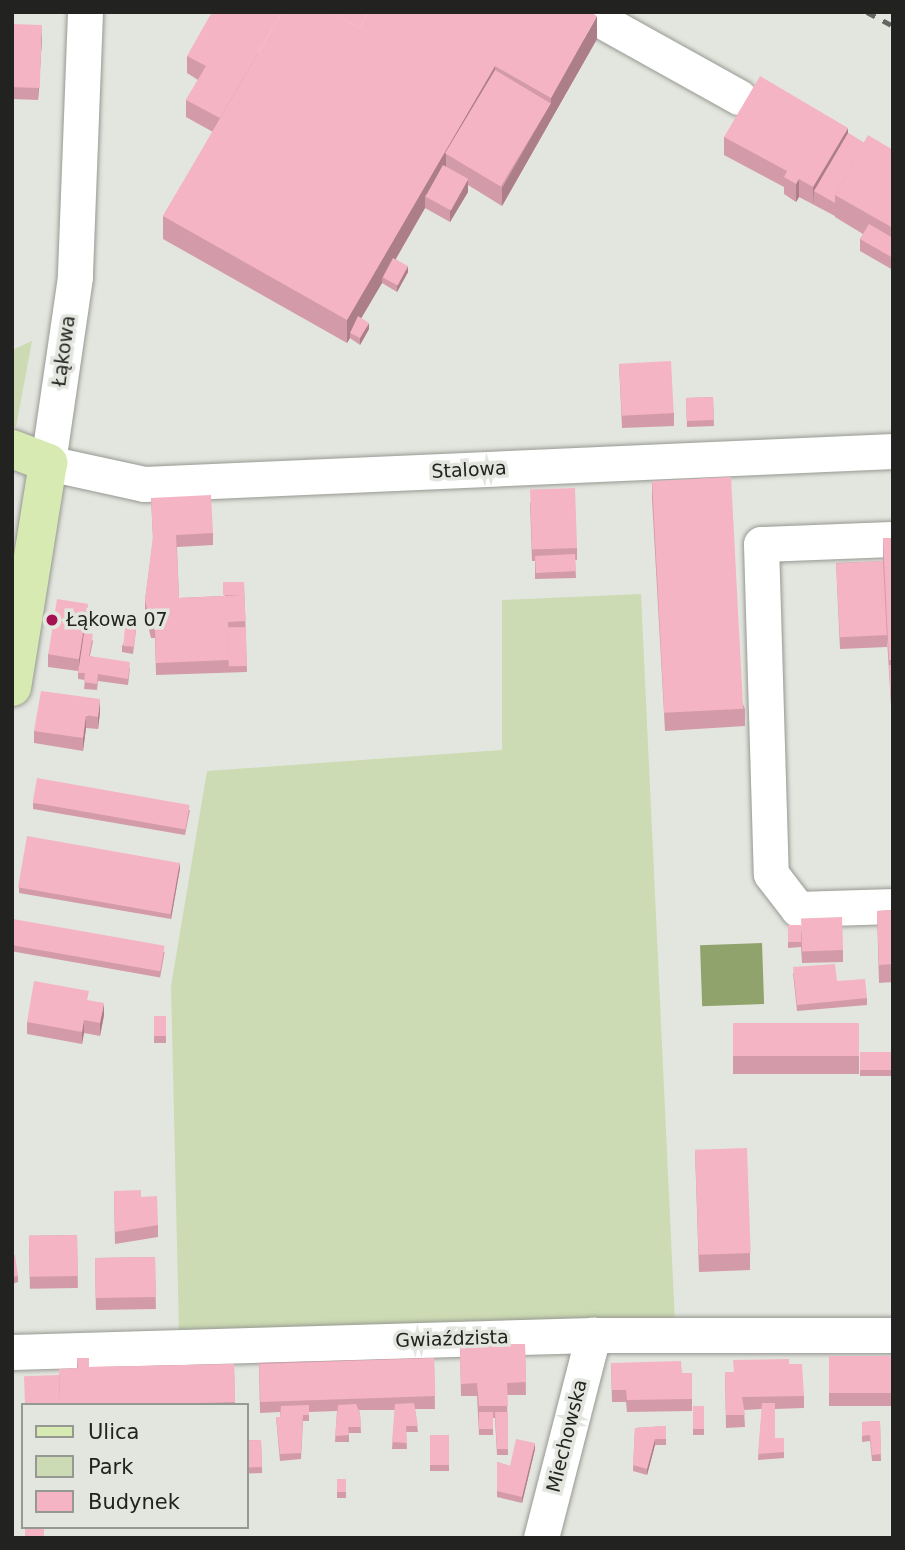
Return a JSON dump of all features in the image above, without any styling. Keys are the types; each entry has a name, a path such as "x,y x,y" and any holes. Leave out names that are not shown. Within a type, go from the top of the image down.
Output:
{"main road":[{"path":"12,449 48,463"},
{"name":"Łąkowa","path":"12,687 48,463"}],"street":[{"name":"Łąkowa","path":"48,463 75,277 85,12"},
{"path":"586,12 739,97"},
{"name":"Stalowa","path":"48,463 144,484 893,451"},
{"path":"893,539 761,544 771,874 798,909 893,905"},
{"name":"Gwiaździsta","path":"12,1352 593,1335 893,1335"},
{"name":"Miechowska","path":"541,1538 593,1335"}],"green space":[{"path":"32,341 16,427 12,426 12,350"},
{"path":"641,594 675,1324 179,1332 171,986 207,771 502,750 502,600"}],"shaded area":[{"path":"762,943 764,1004 702,1006 700,945"}],"building":[{"path":"212,12 282,12 220,118 186,100 206,66 187,56"},
{"path":"282,12 331,12 360,28 369,12 590,12 597,16 551,98 495,66 347,320 163,216"},
{"path":"331,12 369,12 360,28"},
{"path":"12,24 42,25 40,88 12,87"},
{"path":"495,70 551,103 501,187 445,153"},
{"path":"760,76 848,128 813,187 799,179 796,184 784,177 787,171 724,137"},
{"path":"848,133 864,143 835,195 835,203 814,191"},
{"path":"868,135 893,150 893,228 835,195"},
{"path":"443,165 468,179 451,211 426,196"},
{"path":"869,224 893,238 893,258 860,239"},
{"path":"393,258 408,266 398,285 383,277"},
{"path":"358,316 369,323 360,338 350,333"},
{"path":"671,361 674,413 622,416 619,364"},
{"path":"713,397 714,420 687,421 686,398"},
{"path":"731,477 743,709 664,713 652,481"},
{"path":"575,488 577,548 532,550 530,490"},
{"path":"211,495 213,533 176,535 179,598 244,595 246,621 228,622 229,660 156,663 155,625 151,625 145,600 153,536 151,498"},
{"path":"883,538 893,538 893,660 889,660"},
{"path":"575,554 576,571 536,573 535,556"},
{"path":"883,561 887,635 840,637 836,563"},
{"path":"223,582 244,582 244,595 223,595"},
{"path":"57,599 88,604 79,659 48,654"},
{"path":"126,615 137,616 134,647 123,646"},
{"path":"228,627 246,627 247,666 229,666"},
{"path":"84,633 93,634 89,656 130,662 128,679 98,674 97,684 84,682 85,673 78,673"},
{"path":"889,665 893,665 893,722 892,722"},
{"path":"41,691 100,699 98,717 86,715 83,738 34,731"},
{"path":"37,778 190,805 185,830 33,803"},
{"path":"27,836 180,863 171,914 18,887"},
{"path":"893,910 893,964 879,965 877,911"},
{"path":"842,917 843,950 802,951 801,918"},
{"path":"13,919 165,946 160,971 12,945"},
{"path":"788,925 801,925 801,942 788,942"},
{"path":"835,964 837,981 865,979 867,998 797,1005 793,967"},
{"path":"34,981 89,991 87,1000 104,1003 100,1023 84,1020 82,1032 27,1022"},
{"path":"154,1016 166,1016 166,1036 154,1036"},
{"path":"733,1023 859,1023 859,1056 733,1056"},
{"path":"860,1052 893,1052 893,1070 860,1070"},
{"path":"747,1148 751,1253 699,1255 695,1150"},
{"path":"141,1190 141,1197 157,1196 158,1225 115,1232 114,1191"},
{"path":"77,1235 78,1276 30,1277 29,1236"},
{"path":"12,1255 15,1255 18,1276 12,1277"},
{"path":"155,1257 156,1297 96,1298 95,1258"},
{"path":"12,1305 14,1305 12,1322"},
{"path":"525,1344 526,1382 507,1383 508,1406 479,1406 477,1383 461,1384 460,1346"},
{"path":"829,1356 893,1356 893,1393 829,1393"},
{"path":"77,1358 89,1358 89,1367 234,1364 235,1402 60,1403 59,1369 78,1368"},
{"path":"434,1358 435,1396 260,1402 259,1364"},
{"path":"789,1359 789,1364 802,1364 804,1396 742,1397 745,1415 726,1415 725,1372 734,1372 733,1360"},
{"path":"681,1361 682,1373 692,1373 692,1399 627,1400 626,1390 612,1390 611,1363"},
{"path":"59,1375 60,1403 25,1403 24,1376"},
{"path":"414,1403 418,1426 406,1426 407,1443 392,1442 395,1404"},
{"path":"762,1403 775,1403 775,1438 784,1438 784,1452 758,1454"},
{"path":"356,1404 361,1427 348,1427 349,1435 335,1436 338,1405"},
{"path":"309,1405 309,1415 303,1415 301,1453 280,1454 276,1417 280,1417 281,1406"},
{"path":"693,1406 704,1406 704,1429 693,1429"},
{"path":"479,1412 493,1412 493,1429 479,1429"},
{"path":"495,1412 508,1412 508,1449 497,1449"},
{"path":"880,1421 881,1454 872,1455 870,1435 862,1436 862,1422"},
{"path":"666,1426 666,1439 655,1439 647,1469 633,1465 635,1428"},
{"path":"430,1435 449,1435 449,1465 430,1465"},
{"path":"516,1439 535,1443 522,1497 497,1491 497,1462 510,1466"},
{"path":"248,1440 261,1440 262,1467 248,1467"},
{"path":"337,1479 346,1479 346,1492 337,1492"},
{"path":"25,1529 44,1529 44,1538 25,1538"}],"railway":[{"path":"867,12 893,26"}],"place":[{"name":"Łąkowa 07","path":"52,620"}]}
